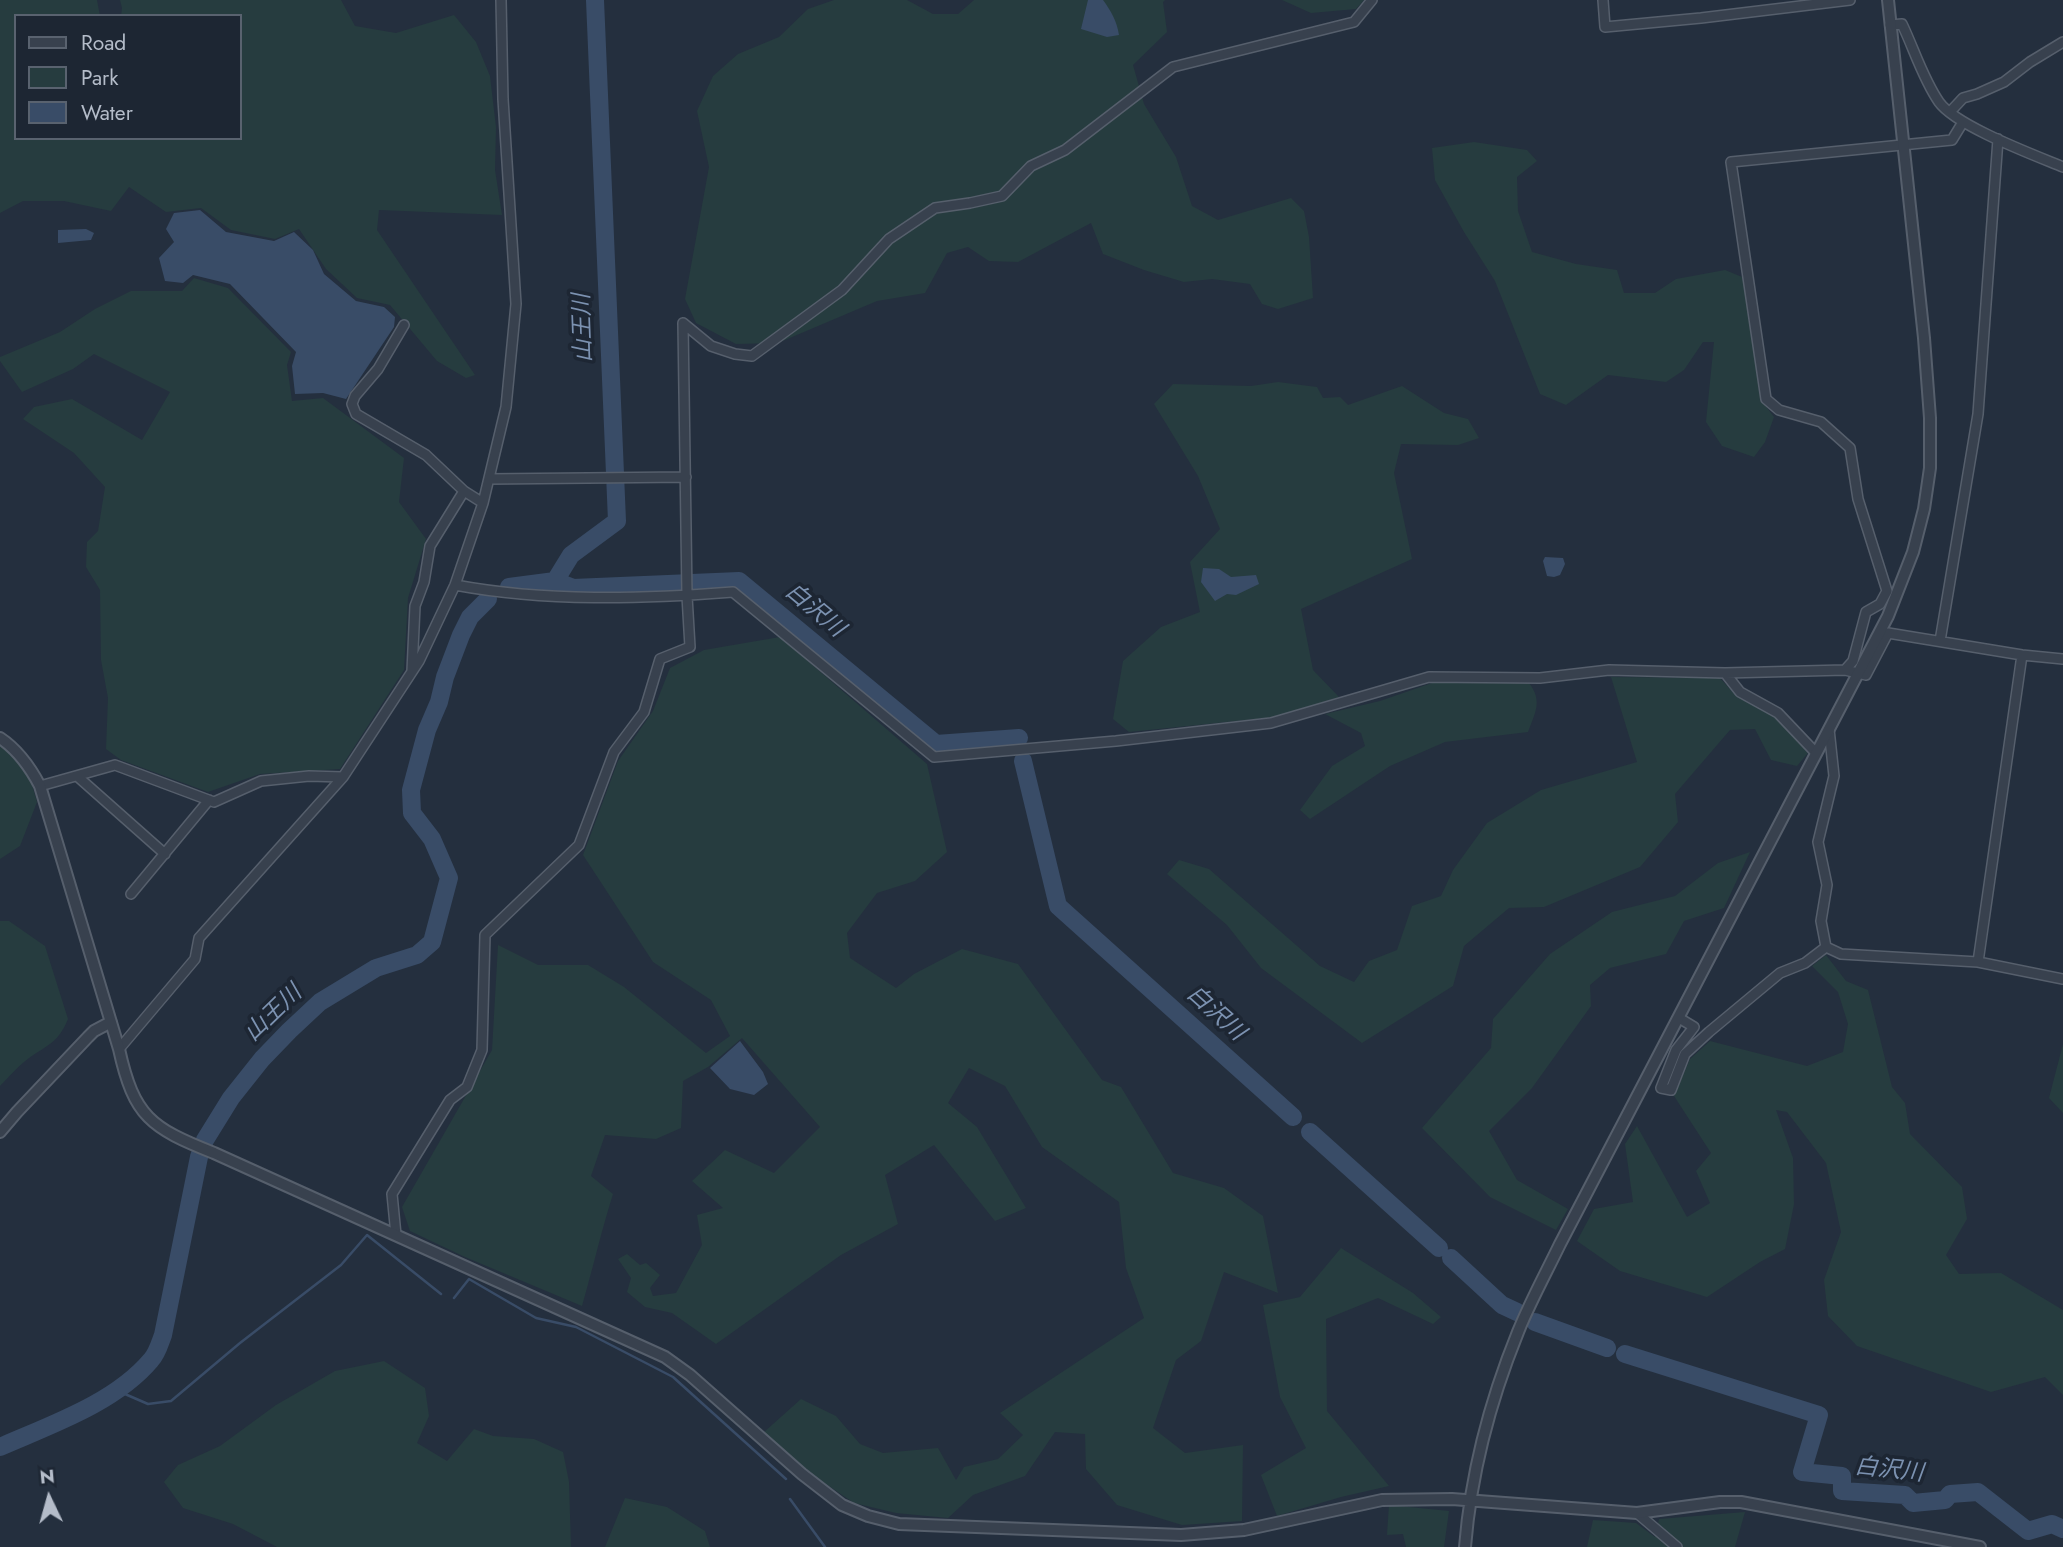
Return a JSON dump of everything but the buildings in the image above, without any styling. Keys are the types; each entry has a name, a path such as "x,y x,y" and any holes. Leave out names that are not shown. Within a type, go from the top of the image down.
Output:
{"street":[{"path":"119,1049 195,959 199,938 343,777 419,662 456,585 483,503 506,407 516,304 503,99 501,0"},
{"path":"396,1235 392,1194 450,1100 467,1087 482,1050 485,935 579,845 614,752 644,712 660,659 690,647 683,323 711,346 752,356 842,290 889,239 912,223 935,208 1002,196 1031,166 1065,150 1172,68 1354,22 1373,0"},
{"path":"1604,0 1605,27 1701,19 1850,0"},
{"path":"1465,1547 1470,1501 1491,1409 1518,1330 1560,1244 1888,617 1913,552 1924,509 1930,468 1930,418 1888,0"},
{"path":"1890,25 1902,24 1940,105 1963,121 1998,139 2063,167"},
{"path":"1950,113 1962,98 2004,82 2063,42"},
{"path":"1845,670 1853,661 1866,612 1880,604 1887,591 1858,499 1850,448 1821,422 1779,410 1766,399 1731,162 1952,139 1963,121"},
{"path":"1940,641 1978,414 1998,139"},
{"path":"404,325 378,369 355,396 352,404 356,414 426,455 464,491 483,503"},
{"path":"489,479 686,477"},
{"path":"412,671 415,606 424,582 430,547 464,491"},
{"path":"456,585 494,592 553,597 687,596 733,592 934,757 1116,741 1270,723 1429,677 1539,678 1609,670 1725,673 1845,670 1866,675 1888,633 2063,659"},
{"path":"1978,962 2022,655"},
{"path":"1725,673 1740,692 1778,713 1816,753"},
{"path":"1826,947 1821,921 1827,886 1818,842 1834,776 1829,729"},
{"path":"0,737 11,745 30,767 40,786 129,1089 145,1114 163,1129 193,1145 665,1356 842,1506 899,1524 1181,1535 1244,1530 1382,1500 1452,1499 1637,1513 1720,1502 1741,1502 1980,1547"},
{"path":"40,786 115,765 214,802 261,781 309,776 343,777"},
{"path":"77,776 164,854"},
{"path":"131,894 209,800"},
{"path":"1826,947 1841,954 1978,962 2063,979"},
{"path":"1679,1018 1694,1027 1676,1050 1661,1088 1671,1090 1685,1054 1701,1039 1780,973 1805,963 1826,947"},
{"path":"0,1132 94,1031 111,1022"},
{"path":"1637,1513 1677,1547"}],"green space":[{"path":"0,0 97,0 100,14 14,14 14,140 242,140 242,14 121,14 120,0 341,0 355,26 396,33 454,15 476,42 490,76 496,127 495,170 502,215 379,210 377,230 475,375 466,378 437,361 390,305 357,298 326,269 299,229 275,239 231,230 201,208 166,212 129,187 111,211 64,201 23,201 0,213"},
{"path":"834,0 907,0 933,14 958,14 974,0 1165,0 1163,2 1167,32 1133,65 1144,104 1176,157 1192,206 1218,220 1291,198 1304,211 1309,237 1313,298 1278,309 1262,304 1250,284 1212,279 1184,282 1144,270 1103,254 1091,223 1018,262 989,261 968,247 947,253 925,293 877,301 778,343 736,344 696,323 685,299 709,167 697,111 713,76 738,54 779,37 808,9"},
{"path":"1282,0 1364,0 1356,9 1311,13"},
{"path":"1474,142 1527,150 1537,161 1517,177 1518,211 1532,252 1576,264 1617,270 1624,293 1655,293 1676,279 1725,270 1747,279 1762,401 1774,417 1765,442 1754,457 1722,446 1706,422 1714,342 1703,342 1684,370 1666,382 1608,375 1566,405 1540,394 1495,281 1435,180 1432,148"},
{"path":"194,278 228,288 291,352 287,365 292,401 323,398 404,458 399,502 426,539 408,598 404,670 340,769 260,774 208,792 121,760 106,749 108,698 101,660 100,590 86,567 87,542 98,531 105,487 74,453 23,419 34,407 72,399 142,440 170,392 94,354 73,369 22,392 0,361 0,357 60,332 95,309 131,291 182,291"},
{"path":"1278,382 1317,387 1323,398 1340,397 1348,405 1402,386 1444,413 1468,419 1479,438 1458,445 1401,444 1394,473 1412,559 1301,609 1313,670 1339,697 1276,717 1129,732 1113,719 1123,661 1161,627 1200,612 1190,562 1220,529 1198,476 1154,404 1173,384 1251,386"},
{"path":"780,637 927,764 947,852 915,881 877,893 847,933 850,958 896,988 914,974 962,949 1018,964 1102,1080 1121,1087 1173,1173 1224,1188 1263,1216 1278,1293 1224,1272 1201,1341 1176,1360 1153,1428 1185,1453 1243,1445 1242,1521 1182,1525 1117,1505 1086,1469 1085,1434 1055,1432 1025,1476 973,1495 948,1518 896,1513 854,1503 820,1480 763,1433 801,1399 836,1416 860,1444 883,1453 938,1448 956,1480 964,1467 998,1459 1023,1435 1000,1413 1144,1318 1126,1268 1119,1202 1042,1147 1005,1086 969,1068 948,1103 977,1127 1026,1208 995,1221 934,1145 885,1175 898,1224 841,1255 716,1344 672,1313 645,1307 627,1292 631,1278 618,1259 627,1254 640,1265 646,1263 660,1275 650,1288 653,1296 676,1293 702,1245 697,1215 723,1208 692,1181 725,1150 774,1173 820,1127 742,1038 708,1067 683,1081 681,1128 656,1139 605,1135 591,1176 613,1194 582,1306 410,1231 402,1207 492,1050 498,945 538,965 588,965 624,987 706,1053 730,1036 711,1000 653,962 583,855 618,761 653,711 670,668 704,650"},
{"path":"1611,677 1720,678 1736,696 1775,716 1808,753 1797,766 1771,760 1755,729 1730,730 1675,794 1678,822 1640,867 1544,907 1509,908 1464,946 1453,986 1362,1043 1261,968 1227,925 1167,874 1179,860 1209,869 1320,966 1354,982 1369,961 1397,950 1412,906 1441,896 1453,870 1487,823 1541,790 1637,762"},
{"path":"1432,683 1529,683 1537,701 1528,732 1445,742 1390,766 1310,819 1300,810 1332,766 1365,746 1361,733 1325,714 1380,701"},
{"path":"0,745 14,756 29,775 37,802 20,846 0,859"},
{"path":"1750,852 1724,908 1684,921 1666,954 1610,968 1590,985 1591,1006 1532,1088 1489,1131 1517,1180 1568,1209 1556,1230 1490,1197 1422,1128 1491,1048 1493,1019 1550,954 1612,912 1675,896 1718,863"},
{"path":"0,921 9,921 45,946 68,1019 57,1038 25,1061 0,1086"},
{"path":"1826,955 1846,981 1868,990 1892,1087 1905,1103 1910,1134 1962,1187 1967,1219 1946,1255 1959,1274 2001,1273 2063,1310 2063,1395 2045,1377 1991,1392 1857,1346 1828,1316 1824,1280 1841,1232 1826,1163 1787,1112 1776,1110 1793,1158 1794,1204 1785,1249 1707,1297 1620,1271 1577,1241 1594,1209 1633,1202 1625,1144 1637,1126 1687,1217 1710,1203 1696,1171 1711,1153 1674,1096 1690,1059 1710,1041 1807,1066 1843,1052 1848,1024 1838,992 1812,966"},
{"path":"2063,1044 2063,1113 2049,1098"},
{"path":"1341,1248 1413,1293 1441,1317 1433,1324 1378,1298 1326,1319 1327,1411 1389,1486 1277,1516 1261,1475 1306,1448 1280,1397 1263,1305 1300,1297"},
{"path":"384,1361 425,1388 429,1416 417,1443 447,1461 474,1429 493,1436 534,1439 563,1452 569,1482 571,1547 277,1547 233,1524 183,1508 164,1482 178,1465 220,1446 276,1405 335,1371"},
{"path":"625,1498 667,1507 705,1531 710,1547 605,1547"},
{"path":"1389,1505 1449,1511 1444,1547 1406,1547 1403,1534 1387,1535"},
{"path":"1745,1512 1735,1547 1587,1547 1593,1520 1636,1523 1655,1537 1659,1519"}],"water":[{"path":"1088,0 1103,0 1113,16 1119,35 1107,37 1081,29"},
{"path":"200,210 226,232 274,241 294,232 313,250 324,274 356,301 384,307 395,317 394,327 346,399 323,393 295,394 292,366 296,352 230,284 193,275 183,283 165,281 159,258 174,242 166,229 174,213"},
{"path":"86,229 94,233 91,240 58,243 58,230"},
{"path":"1545,557 1563,558 1565,564 1560,575 1547,576 1543,561"},
{"path":"1203,568 1219,569 1231,577 1256,575 1259,584 1236,595 1227,594 1215,601 1201,582"},
{"path":"740,1041 763,1072 768,1084 754,1095 730,1089 710,1068"}],"waterway":[{"name":"山王川","path":"555,581 571,555 617,521 595,0"},
{"name":"白沢川","path":"509,587 555,581 573,588 739,581 936,744 1019,738"},
{"name":"山王川","path":"0,1447 101,1401 136,1375 153,1358 163,1335 199,1157 205,1140 231,1098 262,1059 320,1002 376,968 417,955 432,942 449,878 432,839 412,813 411,790 427,730 461,635 470,617 488,599"},
{"name":"白沢川","path":"1023,761 1058,906 1293,1117"},
{"name":"白沢川","path":"1310,1132 1439,1248"},
{"path":"118,1391 148,1404 171,1401 240,1343 341,1265 367,1235 441,1294"},
{"name":"白沢川","path":"1451,1258 1502,1305 1517,1312"},
{"path":"454,1298 469,1279 536,1318 576,1327 673,1377 786,1479"},
{"name":"白沢川","path":"1535,1322 1607,1348"},
{"name":"白沢川","path":"1625,1354 1819,1415 1802,1472 1842,1476 1842,1491 1905,1495 1913,1503 1945,1500 1950,1494 1978,1492 2028,1531 2052,1524 2063,1529"},
{"path":"790,1499 825,1547"}]}
